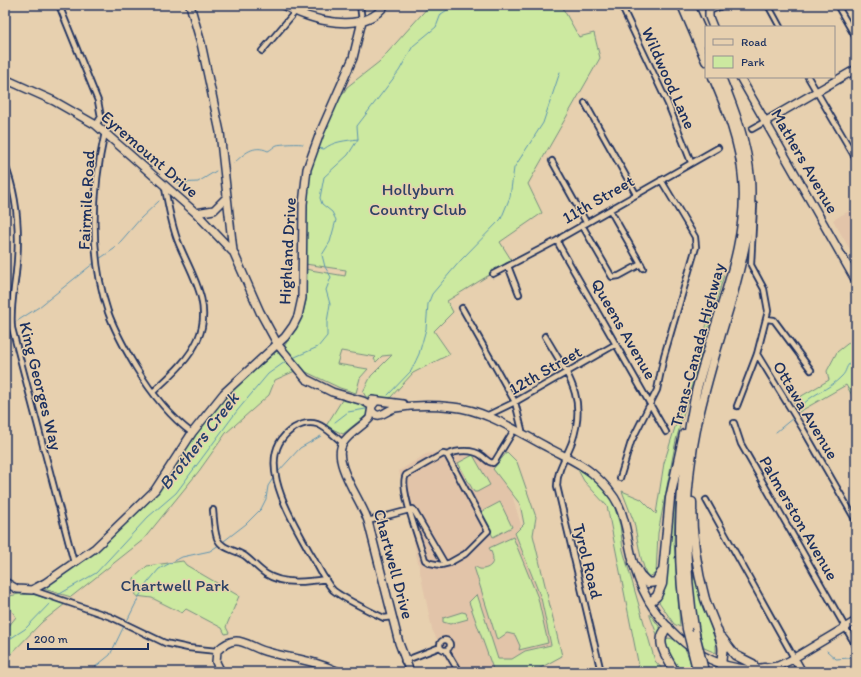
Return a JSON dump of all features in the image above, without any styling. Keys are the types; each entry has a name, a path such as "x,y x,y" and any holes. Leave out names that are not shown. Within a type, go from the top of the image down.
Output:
{"highway":[{"path":"682,5 705,59"},
{"path":"690,5 705,40"},
{"name":"Trans-Canada Highway","path":"697,669 687,629 680,574 679,518 683,467 696,393 734,261 741,227 743,203 743,178 736,141 713,78"},
{"name":"Trans-Canada Highway","path":"704,672 695,634 687,574 686,513 692,453 709,379 744,251 750,203 750,178 743,140 721,78"},
{"path":"709,379 694,462 692,515 699,573 722,649 720,661 723,672"},
{"path":"650,602 657,596 661,588 668,510 675,467 696,393"},
{"path":"634,563 643,578 648,583 654,584 660,578 664,552"},
{"path":"668,627 661,635 661,644 675,672"},
{"path":"716,627 724,642 735,655 753,664"},
{"path":"738,672 764,668"}],"street":[{"name":"Fairmile Road","path":"59,5 98,101 101,117 96,125"},
{"name":"Eyremount Drive","path":"5,79 54,101 96,125 196,214 214,210 226,198 225,168 215,104 201,42 190,5"},
{"path":"283,5 295,12 319,19 346,23 362,22 378,13 385,5"},
{"path":"360,5 362,22"},
{"name":"Wildwood Lane","path":"621,5 665,98 691,162"},
{"path":"713,26 709,8 724,5"},
{"path":"768,5 779,26"},
{"path":"837,5 856,38"},
{"path":"262,51 295,12"},
{"name":"Highland Drive","path":"32,590 74,563 94,548 155,490 192,433 224,393 278,345 285,337 298,316 302,298 303,204 307,169 320,133 352,58 362,22"},
{"path":"752,129 856,69"},
{"name":"Mathers Avenue","path":"741,78 856,281"},
{"path":"809,78 856,159"},
{"path":"584,103 636,194"},
{"name":"Fairmile Road","path":"105,132 99,166 94,236 100,279 108,312 117,334 141,376 166,409 192,433"},
{"name":"11th Street","path":"493,274 558,240 691,162 718,148"},
{"path":"552,161 612,278 642,266 610,210"},
{"name":"King Georges Way","path":"5,165 14,190 19,229 18,257 10,312 12,328 74,563"},
{"path":"620,478 631,442 657,390 664,356 696,247 695,237 661,180"},
{"path":"153,392 186,358 198,339 204,319 203,303 192,271 177,239 165,188"},
{"path":"226,198 232,251 263,318 278,345 306,379 332,392 376,405 386,406 383,414 370,424 357,429"},
{"path":"737,406 757,354 767,319 767,301 764,288 751,265 754,205"},
{"path":"196,214 232,251"},
{"name":"Queens Avenue","path":"558,240 558,245 666,432"},
{"path":"508,266 520,294"},
{"path":"447,455 488,531 465,554 445,564 430,563 425,560 409,509 404,477 443,454 447,455 456,451 470,452 481,455 489,462 493,463 518,430 515,402 462,308"},
{"path":"767,319 774,320 811,370"},
{"name":"Tyrol Road","path":"545,336 566,372 577,397 578,413 576,429 557,476 557,486 601,672"},
{"name":"12th Street","path":"486,416 515,402 616,344"},
{"name":"Ottawa Avenue","path":"757,354 803,429 856,521"},
{"path":"376,405 454,407 486,416 518,430 591,472 613,494 626,522 634,563 640,584 650,602 668,627 697,652 742,668 764,668 778,666 856,621"},
{"path":"376,405 375,415 411,406"},
{"path":"376,405 366,422 351,434 343,443 330,431 316,423 305,422 281,439 275,454 274,464 279,491 292,519 326,579 334,590 374,614 384,618 392,617"},
{"name":"Palmerston Avenue","path":"734,423 741,444 856,646"},
{"name":"Chartwell Drive","path":"343,443 340,452 343,469 365,510 392,617 404,660 410,672"},
{"path":"706,500 802,672"},
{"path":"368,521 409,509 414,510 445,564"},
{"path":"213,510 217,538 220,542 244,556 266,574 278,580 289,581 316,581 326,579"},
{"path":"5,582 18,589 32,590 111,617 164,643 217,652"},
{"path":"440,647 440,643 445,640 450,644 446,650"},
{"path":"221,672 216,662 217,652 226,644 237,641 267,652 305,659 325,665 339,672"},
{"path":"404,660 440,647 446,650 459,672"},
{"path":"720,661 753,664 764,668"}],"shaded area":[{"path":"856,207 856,260 833,220"},
{"path":"471,447 501,458 521,525 515,533 541,598 551,645 525,651 512,659 498,660 502,672 452,672 432,629 399,471 426,454"}],"green space":[{"name":"Hollyburn Country Club","path":"430,5 561,5 579,37 594,33 600,58 528,184 542,213 500,242 512,261 447,301 453,312 434,331 450,354 413,373 390,398 366,397 363,392 371,376 392,355 382,356 376,362 374,359 376,357 341,351 337,364 368,369 360,378 356,393 340,388 304,371 284,347 302,316 306,301 305,269 345,276 346,270 305,264 308,186 311,160 332,112 347,87 379,62"},
{"path":"722,275 724,275 676,440 658,533 656,574 647,577 641,558 634,522 622,491 641,499 656,514 664,463"},
{"path":"856,337 854,367 856,371 856,402 846,385 799,412 793,401 829,380 827,371 837,352"},
{"path":"277,351 295,371 275,380 269,395 226,433 199,471 143,540 71,597 44,589 51,581 92,554 127,522 162,486 207,418 226,395"},
{"path":"342,400 369,406 369,413 343,434 326,426"},
{"path":"507,452 517,462 536,517 533,535 562,656 533,672 509,672 508,669 493,669 469,602 477,594 498,659 512,659 525,651 551,645 541,598 515,533 524,524 520,504 493,469"},
{"path":"473,455 490,485 477,492 474,492 458,463"},
{"path":"577,468 598,482 613,502 620,525 623,550 655,661 665,672 640,672 607,506 584,481"},
{"path":"673,489 676,489 674,542 680,627 674,624 657,599"},
{"path":"500,502 512,527 493,537 481,512"},
{"path":"513,537 538,598 548,643 519,650 520,646 515,635 507,633 497,640 474,567 481,569 490,566 493,558 489,548"},
{"name":"Chartwell Park","path":"183,561 186,565 239,596 226,627 229,633 225,634 222,628 186,609 182,613 152,598 136,596 134,578 147,566"},
{"path":"694,575 700,597 716,641 716,653 704,648 693,601 692,583"},
{"path":"19,594 32,594 65,604 42,622 5,660 5,631 16,617 10,608 5,611 5,597"},
{"path":"462,612 466,613 468,619 450,624 443,622 443,618"},
{"path":"650,614 661,629 658,637 650,616"},
{"path":"668,638 679,642 686,650 693,672 677,672 664,644"}],"waterway":[{"name":"Brothers Creek","path":"295,357 318,347 327,336 327,322 330,304 326,290 331,277 325,267 322,255 330,242 336,220 332,212 322,204 320,198 324,177 348,155 358,139 357,126 399,71 413,46 436,27 441,14 455,5"},
{"path":"388,395 411,371 419,354 426,329 428,304 432,294 461,260 501,219 510,197 514,168 543,123 560,72"},
{"path":"318,148 324,149 336,143 358,139"},
{"path":"234,163 245,153 253,149 263,149 268,151 277,145 303,144"},
{"path":"176,183 198,182 216,171"},
{"path":"99,259 114,249 141,218 159,201"},
{"path":"14,323 39,307 94,263"},
{"path":"800,408 809,399 841,377 845,373 847,366 854,360 856,352"},
{"name":"Brothers Creek","path":"58,595 96,573 148,517 176,493 237,411 268,374 285,362"},
{"path":"335,422 348,412 366,409"},
{"path":"776,432 793,418"},
{"path":"278,472 300,448 321,436"},
{"path":"224,541 246,524 261,509 266,499 268,486 274,477"},
{"path":"127,621 144,587 159,569 182,557 210,551 219,545"},
{"name":"Brothers Creek","path":"5,642 25,629 53,600"},
{"path":"89,672 110,655 124,626"},
{"path":"827,651 836,659 849,658 852,655 856,656"}]}
